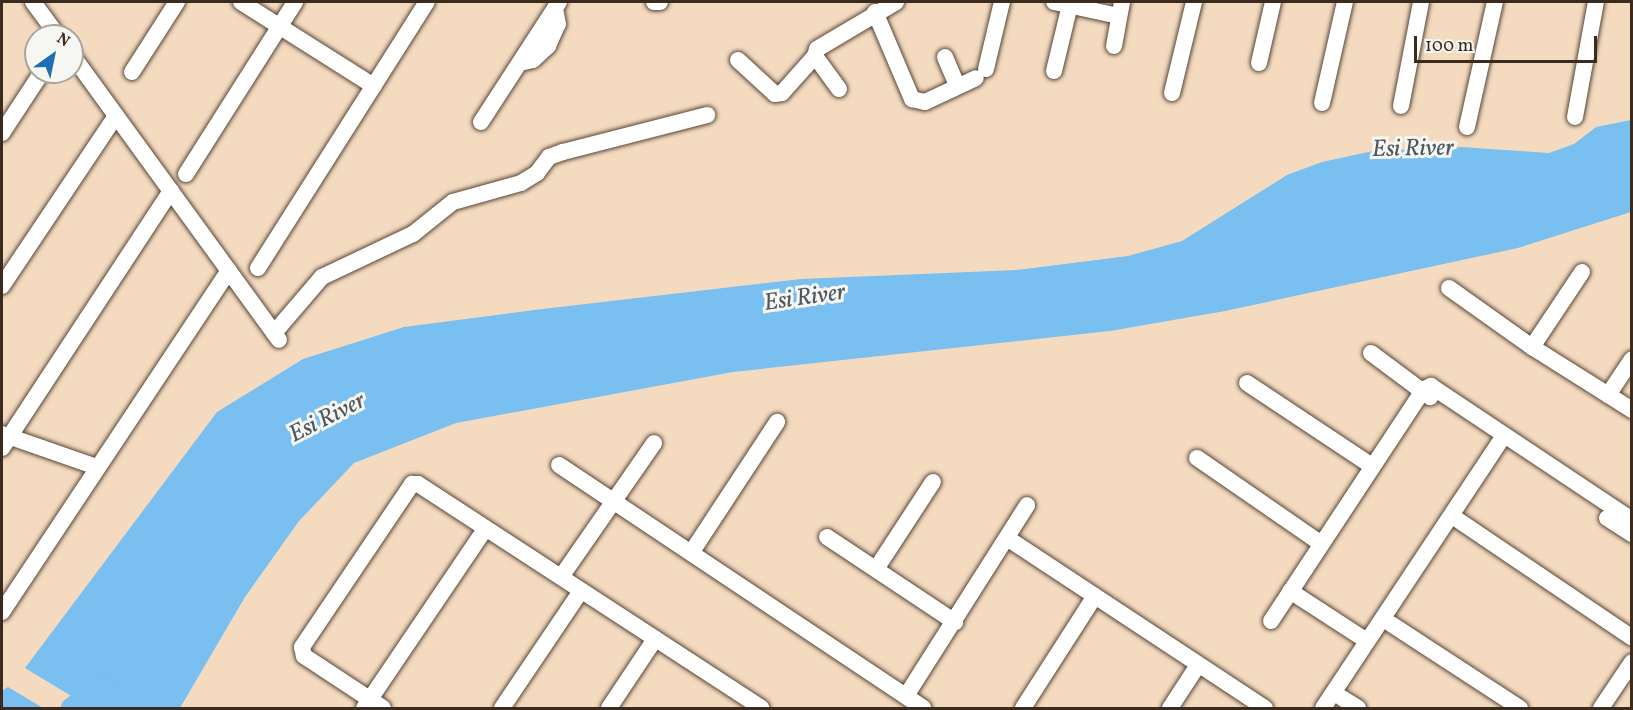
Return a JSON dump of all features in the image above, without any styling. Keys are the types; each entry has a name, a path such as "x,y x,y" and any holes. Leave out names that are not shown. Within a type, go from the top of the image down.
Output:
{"street":[{"path":"33,2 49,24"},
{"path":"132,72 177,2"},
{"path":"241,2 374,86"},
{"path":"186,174 295,2"},
{"path":"258,268 427,2"},
{"path":"654,2 660,2"},
{"path":"738,60 774,94 782,93 815,56 823,43 896,2"},
{"path":"875,12 912,99 925,102 981,73 1002,2"},
{"path":"1172,93 1194,2"},
{"path":"1259,63 1273,2"},
{"path":"1322,103 1345,2"},
{"path":"1401,106 1421,2"},
{"path":"1467,127 1495,2"},
{"path":"1575,117 1596,2"},
{"path":"1054,71 1062,3 1121,9 1114,46"},
{"path":"481,122 557,5"},
{"path":"815,56 839,89"},
{"path":"945,57 957,85"},
{"path":"84,71 276,337 321,278 413,234 453,202 530,179 549,158 563,152 706,115"},
{"path":"2,133 34,84"},
{"path":"2,286 117,116"},
{"path":"97,467 4,440 171,191"},
{"path":"2,612 229,270"},
{"path":"1532,347 1582,272"},
{"path":"1449,288 1532,347 1632,410"},
{"path":"1371,353 1424,390"},
{"path":"1608,395 1632,359"},
{"path":"1246,383 1372,466"},
{"path":"1271,621 1372,466 1424,390 1431,386 1504,442 1629,523"},
{"path":"691,553 777,422"},
{"path":"1358,708 1339,703 1458,520 1504,442"},
{"path":"1323,708 1504,442"},
{"path":"561,577 654,443"},
{"path":"1197,458 1320,543"},
{"path":"559,465 924,708"},
{"path":"876,569 933,482"},
{"path":"486,528 372,705 304,656 302,647 406,487 418,484 486,528 561,577 580,591 655,639 752,706"},
{"path":"906,696 1027,505"},
{"path":"1458,520 1632,638"},
{"path":"827,537 955,622"},
{"path":"1007,538 1265,708"},
{"path":"502,708 580,591"},
{"path":"1290,591 1367,641"},
{"path":"1023,708 1095,596"},
{"path":"1391,624 1520,708"},
{"path":"609,708 655,639"},
{"path":"1601,708 1632,662"},
{"path":"1170,708 1198,664"}],"water":[{"path":"1631,120 1631,212 1518,248 1225,311 1110,331 733,372 456,423 354,463 299,521 245,597 180,708 91,708 25,668 217,412 303,359 404,327 534,310 801,279 1017,270 1128,256 1182,241 1287,175 1322,162 1373,151 1462,147 1549,153 1574,144 1596,127"},
{"path":"8,687 43,708 2,708 2,691"}],"waterway":[{"name":"Esi River","path":"72,708 105,685"}]}
